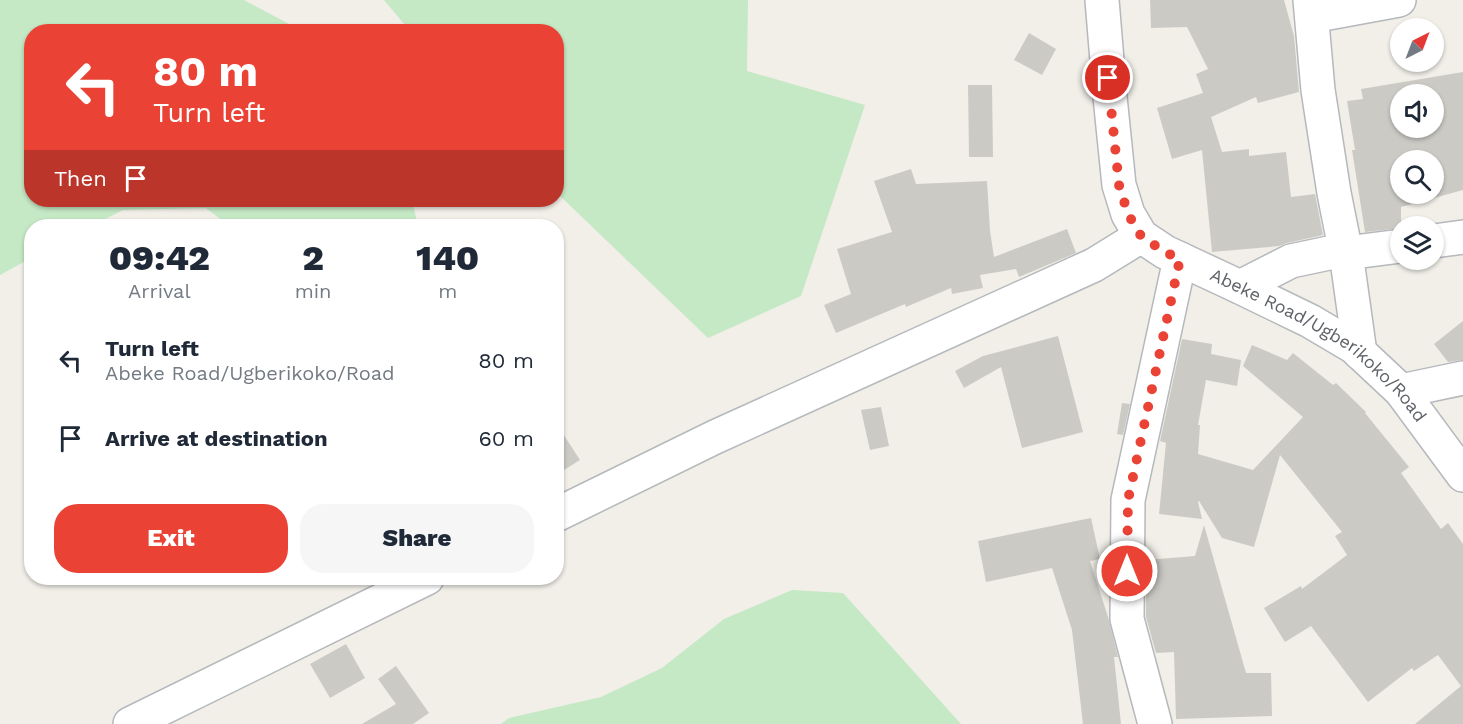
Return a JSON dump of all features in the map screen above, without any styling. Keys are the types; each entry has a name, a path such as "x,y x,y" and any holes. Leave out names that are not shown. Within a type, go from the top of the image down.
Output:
{"street":[{"name":"Abeke Road/Ugberikoko/Road","path":"1102,0 1119,185 1128,214 1141,236 1165,252 1310,321 1354,347 1401,391 1463,474"},
{"path":"1360,353 1318,90 1311,8 1399,0"},
{"path":"564,510 715,437 1094,265 1141,236"},
{"path":"1444,240 1463,237"},
{"path":"1240,286 1291,261 1329,254 1390,248"},
{"path":"1155,724 1127,619 1128,500 1180,259"},
{"path":"1401,391 1463,378"},
{"path":"130,724 414,585"}],"green space":[{"path":"0,0 244,0 289,24 24,24 24,207 414,207 416,219 220,219 206,208 123,210 106,219 24,219 24,262 0,275"},
{"path":"384,0 748,0 747,71 865,105 801,296 708,338 564,200 564,24 404,24"},
{"path":"792,590 843,593 961,724 501,724 509,718 601,697 662,668 724,619"}],"building":[{"path":"1150,0 1284,0 1294,36 1299,92 1258,103 1256,97 1211,117 1222,152 1249,149 1249,156 1286,152 1291,197 1315,194 1323,235 1279,246 1212,252 1202,150 1172,159 1157,108 1203,93 1196,74 1208,69 1187,27 1151,28"},
{"path":"1029,33 1056,49 1042,75 1014,60"},
{"path":"1463,72 1463,190 1444,195 1444,150 1390,150 1390,204 1412,204 1401,207 1401,216 1390,216 1390,229 1365,232 1347,101 1363,99 1361,89 1390,84 1390,138 1444,138 1444,84 1391,84"},
{"path":"968,85 992,85 993,157 969,157"},
{"path":"911,169 916,184 987,181 994,257 1067,229 1076,253 1019,277 1016,269 980,275 983,288 952,294 951,288 906,307 905,304 836,333 824,305 851,294 837,249 892,232 874,181"},
{"path":"1463,321 1463,360 1448,362 1434,344"},
{"path":"1058,336 1083,432 1022,448 1001,367 964,388 955,371 983,356"},
{"path":"1182,339 1212,344 1211,354 1241,360 1237,386 1206,380 1198,425 1200,425 1198,454 1253,470 1303,417 1243,366 1252,345 1287,360 1293,353 1333,385 1336,383 1366,412 1409,467 1401,473 1441,529 1448,523 1463,544 1463,724 1415,724 1461,686 1438,655 1414,671 1412,668 1368,702 1311,626 1285,642 1264,608 1301,586 1302,589 1347,555 1335,536 1342,532 1280,455 1254,547 1222,538 1199,501 1202,519 1159,514 1166,443 1160,441"},
{"path":"1122,403 1130,404 1123,435 1117,434"},
{"path":"881,407 889,446 870,450 861,410"},
{"path":"564,435 580,460 564,470"},
{"path":"1091,518 1100,559 1090,561 1118,657 1114,657 1121,724 1083,724 1072,630 1052,568 986,582 978,541"},
{"path":"1204,525 1246,673 1271,673 1272,716 1176,719 1174,652 1156,653 1146,617 1146,560 1195,556"},
{"path":"346,644 365,678 330,698 310,664"},
{"path":"396,666 429,713 413,724 362,724 396,704 378,679"}],"route":[{"path":"1108,78 1119,185 1128,214 1141,236 1180,259 1128,500 1127,571"}]}
